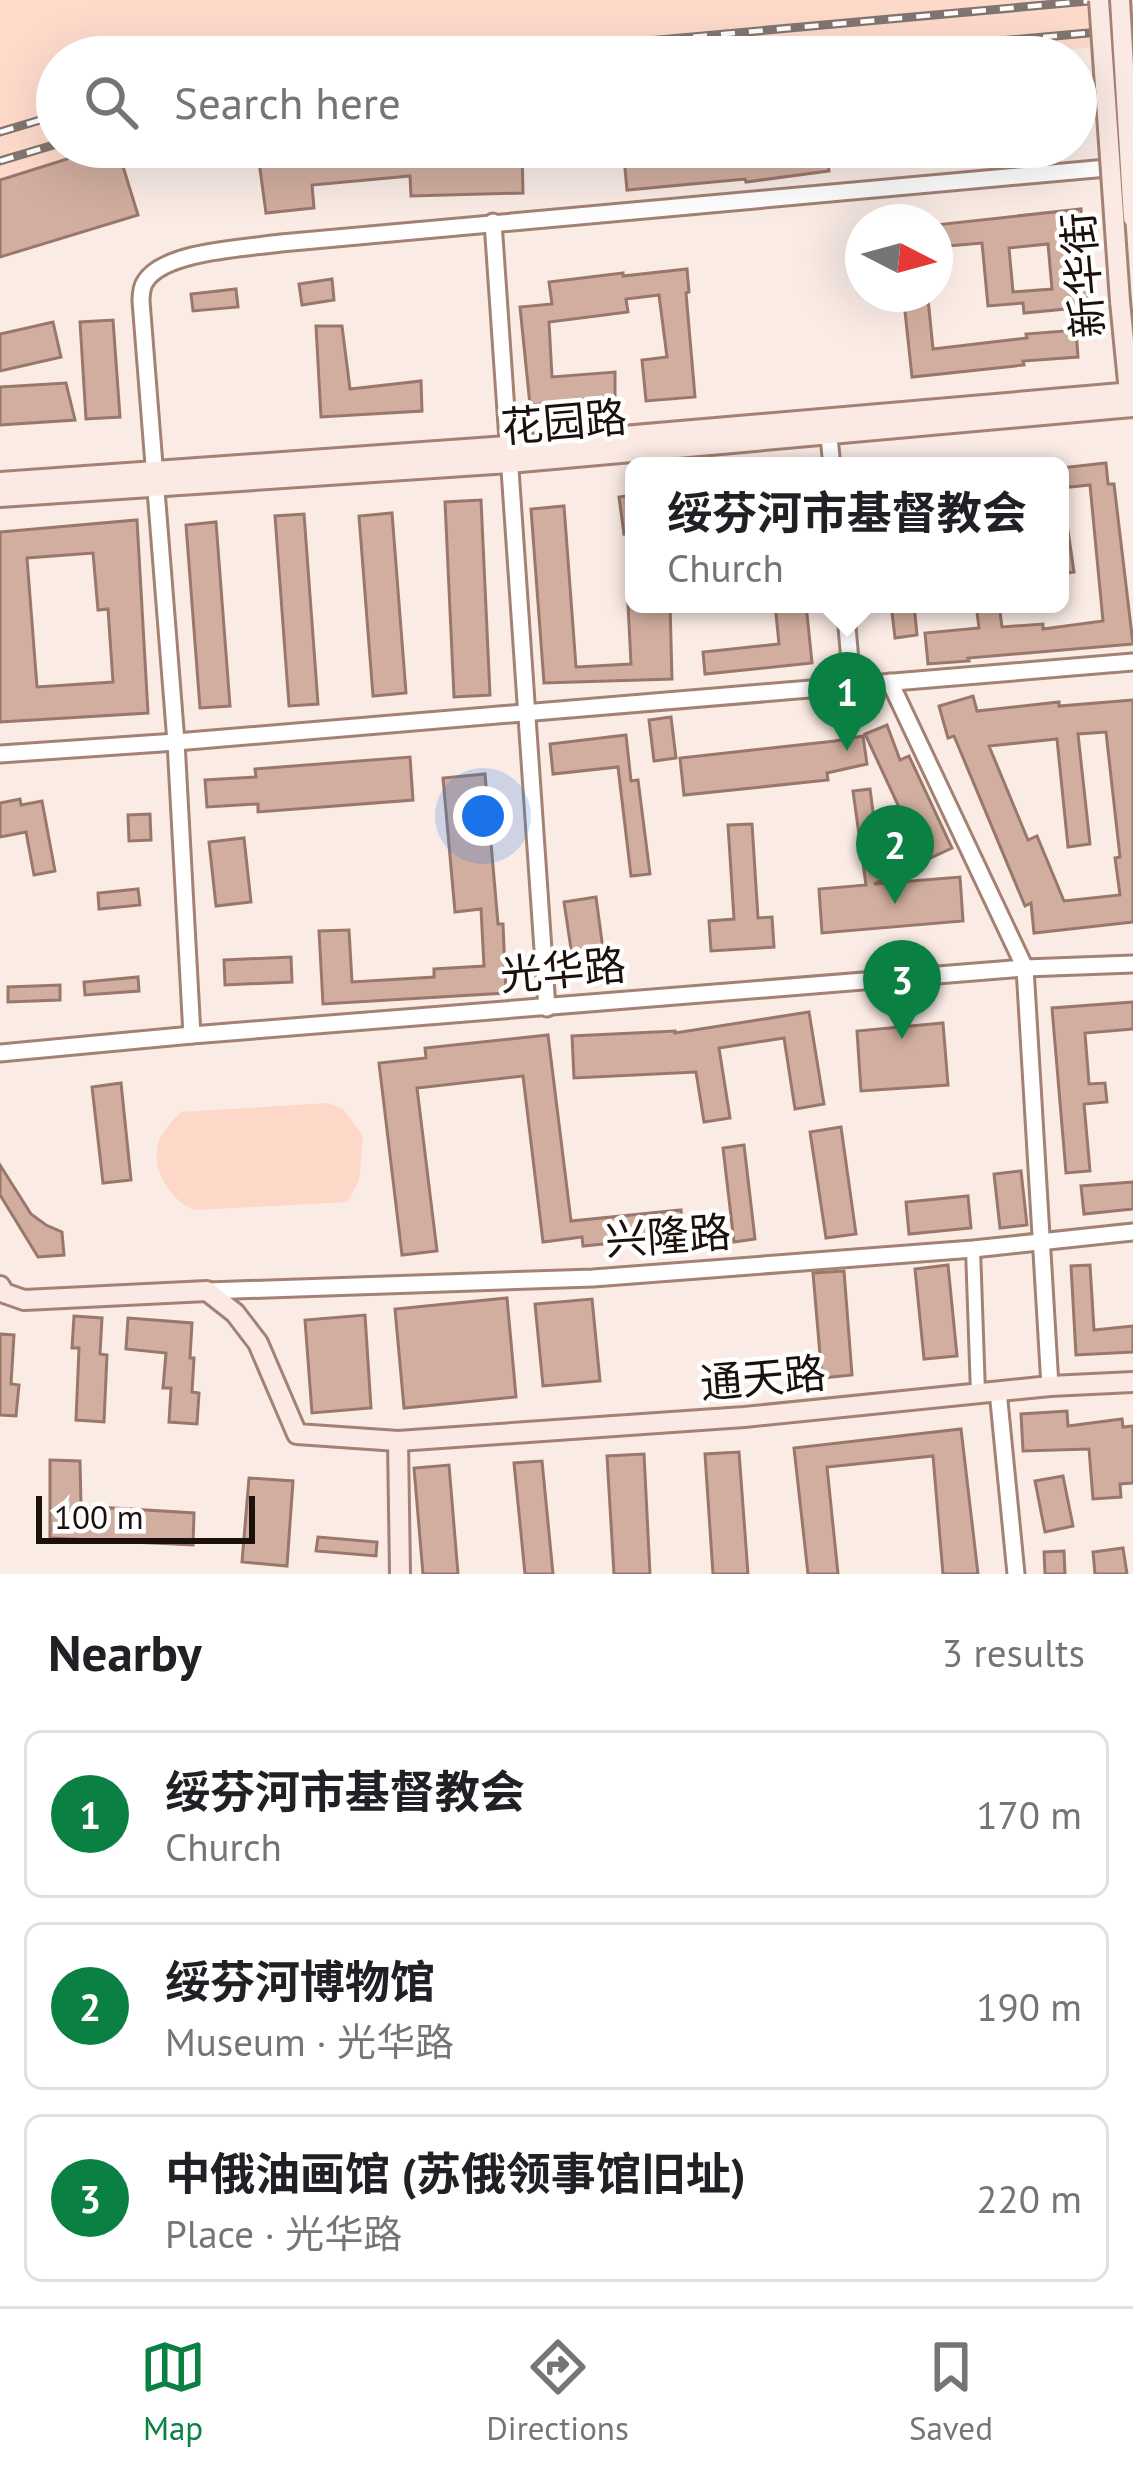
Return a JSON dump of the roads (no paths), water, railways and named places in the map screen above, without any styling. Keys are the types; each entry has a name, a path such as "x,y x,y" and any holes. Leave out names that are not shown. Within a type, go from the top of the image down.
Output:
{"main road":[{"name":"新华街","path":"1099,0 1120,302 1132,398"},
{"name":"新华街","path":"1120,0 1133,218"},
{"name":"花园路","path":"0,497 157,479 828,428 1132,398"},
{"name":"花园路","path":"0,482 157,479"},
{"path":"0,1286 4,1293 25,1300 207,1291"},
{"name":"通天路","path":"207,1291 235,1312 258,1343 297,1434 398,1441 744,1417 1133,1382"},
{"path":"398,1441 400,1574"}],"street":[{"path":"192,1035 176,742 140,301 143,284 155,270 177,259 281,243 1133,166"},
{"path":"494,222 547,1008"},
{"path":"828,428 831,457"},
{"path":"845,613 852,684"},
{"path":"0,754 1133,662"},
{"path":"890,682 1025,968 1050,1386"},
{"name":"光华路","path":"0,1053 1025,968 1133,964"},
{"name":"兴隆路","path":"207,1291 592,1278 1133,1232"},
{"path":"973,1249 988,1392 1016,1574"}],"railway":[{"path":"702,36 1100,0"},
{"path":"1055,36 1133,29"},
{"path":"0,132 36,121"},
{"path":"0,161 36,150"}],"place":[{"name":"绥芬河市基督教会","path":"847,751"},
{"name":"绥芬河博物馆","path":"895,904"},
{"name":"中俄油画馆 (苏俄领事馆旧址)","path":"902,1039"}]}
